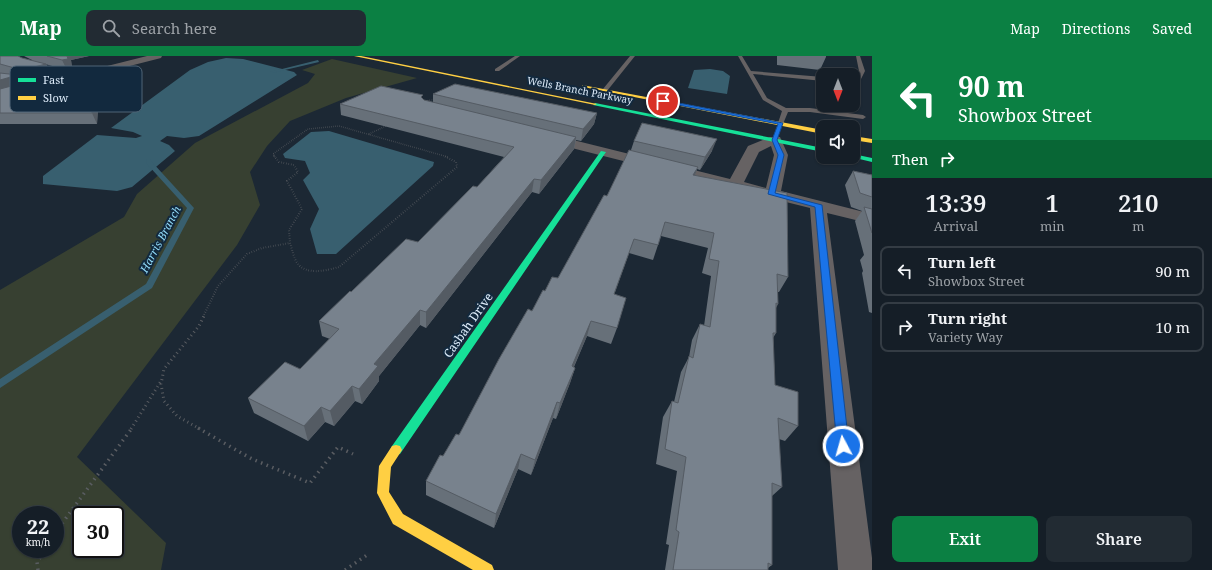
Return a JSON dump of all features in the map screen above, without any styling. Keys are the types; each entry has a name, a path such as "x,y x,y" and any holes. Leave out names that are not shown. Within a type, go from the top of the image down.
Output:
{"main road":[{"name":"Wells Branch Parkway","path":"356,56 816,149"},
{"name":"Wells Branch Parkway","path":"494,69 513,73"},
{"name":"Wells Branch Parkway","path":"574,84 816,131"},
{"path":"860,139 872,141"},
{"name":"Casbah Drive","path":"487,570 398,519 383,493 385,466 603,152"},
{"path":"860,157 872,160"}],"street":[{"path":"117,66 158,56"},
{"path":"0,96 10,93"},
{"path":"772,194 781,155 774,140 780,123"},
{"path":"535,135 872,219"},
{"path":"735,185 752,149 774,140"},
{"path":"818,205 856,570"}],"lane":[{"path":"494,69 518,56"},
{"path":"604,90 633,56"},
{"path":"740,56 765,99 785,110 810,110 863,117"},
{"path":"858,56 862,71 860,76"},
{"path":"750,72 816,78"},
{"path":"780,123 785,110"}],"path":[{"path":"424,102 442,99"},
{"path":"369,134 389,125"},
{"path":"346,127 450,158 456,162 457,167 339,267 317,271 303,268 296,262 290,243 289,230 302,209 287,181 298,172 294,165 276,161 273,154 308,129 346,127"},
{"path":"290,243 262,248 247,254 218,286 199,326 164,369 161,384 164,401 177,416 252,459 310,483 338,447 353,454"},
{"path":"64,522 137,421 162,378"},
{"path":"345,570 367,555"},
{"path":"38,570 38,562 40,558"}],"green space":[{"path":"332,59 417,78 346,98 290,121 267,146 250,172 260,205 237,245 77,457 166,543 161,570 0,570 0,290 124,217 137,194 195,143 308,83 315,74 302,70"}],"water":[{"path":"226,58 243,59 294,72 297,75 199,136 184,138 167,136 160,141 169,145 175,151 132,187 117,191 43,184 43,176 97,135 136,138 142,136 133,132 111,128 133,112 142,112 142,105 190,70 208,62"},
{"path":"710,69 723,71 730,76 727,94 688,88 694,70"},
{"path":"329,131 434,162 433,166 336,254 317,254 310,229 319,209 303,180 310,173 305,161 285,158 283,154 311,132"}],"building":[{"path":"0,56 18,56 46,64 38,66 10,67 0,64"},
{"path":"47,56 67,56 68,59 62,60"},
{"path":"0,73 10,74 10,77 0,80"},
{"path":"455,84 597,113 583,129 433,94"},
{"path":"10,86 10,112 92,113 0,113 0,89"},
{"path":"381,86 423,95 421,97 424,100 576,137 541,180 534,179 426,312 420,310 374,364 378,366 359,389 352,386 330,411 321,407 304,426 248,398 285,362 300,369 339,329 319,321 406,239 418,242 473,186 477,187 514,147 340,104"},
{"path":"642,123 717,139 705,157 634,141"},
{"path":"629,150 698,167 693,175 787,193 788,277 777,274 778,304 776,303 776,333 773,333 775,385 798,392 798,426 778,418 782,487 772,483 772,565 768,563 768,570 673,570 679,532 676,530 686,457 665,449 672,401 678,403 689,356 693,358 700,324 710,327 719,261 709,259 714,233 665,222 658,245 634,239 614,294 626,298 617,328 591,321 572,366 575,368 560,403 557,402 535,460 521,454 496,514 426,481 440,455 443,456 456,434 459,435 499,359 528,309 532,311 552,277 558,278 604,195 607,196"},
{"path":"853,171 872,175 872,197 860,193"},
{"path":"864,207 872,209 872,233"}],"waterway":[{"name":"Harris Branch","path":"272,72 318,61"},
{"name":"Harris Branch","path":"0,384 149,286 191,208 149,163 148,160"}],"traffic: fast":[{"path":"595,104 816,149"},
{"path":"396,450 603,152"},
{"path":"860,157 872,160"}],"traffic: slow":[{"path":"356,56 595,104"},
{"path":"583,86 816,131"},
{"path":"860,139 872,141"},
{"path":"396,450 385,466 383,493 398,519 487,570"}],"route":[{"path":"663,101 780,123 774,140 781,155 772,194 818,205 843,446"}]}
